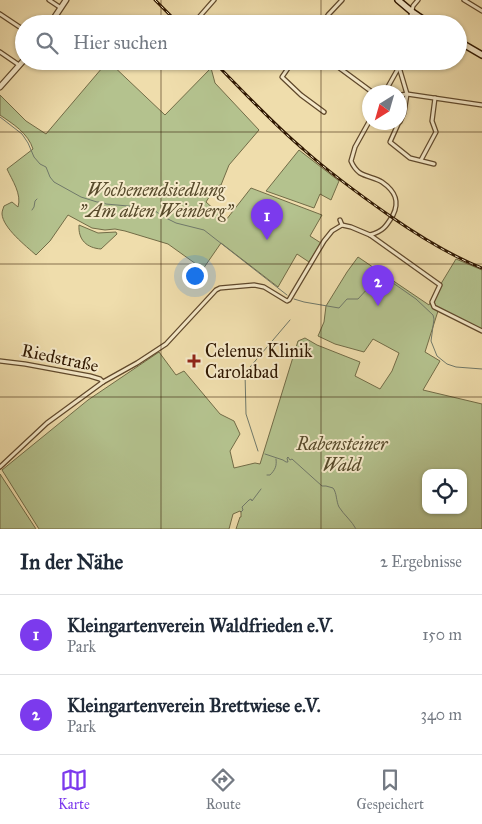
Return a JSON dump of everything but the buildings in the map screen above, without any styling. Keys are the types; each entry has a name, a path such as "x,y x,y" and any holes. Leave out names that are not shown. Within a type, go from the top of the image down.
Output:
{"main road":[{"path":"398,0 416,15"},
{"path":"467,46 482,55"}],"street":[{"path":"49,0 61,8"},
{"path":"56,15 66,0"},
{"path":"201,15 214,0"},
{"path":"328,15 342,0"},
{"path":"411,15 413,6 418,0"},
{"path":"464,0 482,11"},
{"path":"0,14 15,24"},
{"path":"0,52 15,62"},
{"path":"0,87 16,70"},
{"path":"287,70 282,77 301,95 324,112"},
{"path":"342,70 363,85"},
{"path":"389,85 398,70"},
{"path":"400,70 404,85"},
{"path":"407,94 482,105"},
{"path":"421,160 436,132 432,122 435,98"},
{"path":"365,130 355,148 351,161 359,173 382,182 386,186 396,197 397,207 386,227 380,232 370,235"},
{"path":"395,130 390,142 410,158 434,164"},
{"path":"340,220 342,225 370,235 440,285 432,302 434,307 482,331"},
{"name":"Riedstraße","path":"0,361 90,376 103,382 166,344 220,288 254,285 264,287 287,301 289,300 324,241 332,231 342,225"},
{"path":"0,467 47,423 103,382"}],"green space":[{"name":"Wochenendsiedlung \"Am alten Weinberg\"","path":"100,70 118,70 165,115 209,70 212,70 215,83 259,130 229,165 221,185 216,186 206,202 226,220 251,188 322,215 310,236 321,243 309,262 297,254 278,287 221,243 203,269 168,244 125,231 92,228 68,215 50,241 36,255 16,236 3,219 2,211 4,206 12,202 18,207 19,202 16,187 7,169 33,149 28,138 15,125 0,115 0,95 26,121 46,134"},
{"path":"299,150 339,181 331,200 320,194 314,208 266,191"},
{"path":"79,225 98,233 116,232 117,234 101,249 96,248 84,242 80,235"},
{"name":"Rabensteiner Wald","path":"358,257 429,305 456,259 482,270 482,332 438,311 425,352 440,361 423,390 482,404 482,529 236,529 241,517 240,511 233,514 229,529 39,529 2,470 88,400 159,352 176,375 184,371 220,414 234,421 240,434 230,451 234,468 255,463 260,464 298,341 305,338 317,345 360,362 355,376 380,389 392,371 399,353 373,339 364,352 335,344 318,336 324,322 326,306"},
{"path":"0,474 36,529 0,529"}],"waterway":[{"path":"0,117 22,134 34,157 40,164 46,167 54,182 81,197 106,204 150,208 176,223 204,230 287,295"},
{"path":"32,210 37,199"},
{"path":"294,299 339,308 347,299 358,299 369,287 374,275 378,274 416,299 433,315 431,341 437,356 447,364 456,367 482,369"},
{"path":"258,451 246,414 245,373 290,320"},
{"path":"265,454 286,462 288,462 288,457 322,486 333,488 339,507 356,529"},
{"path":"267,475 270,475 274,470 276,459"},
{"path":"241,512 243,510 242,507 249,500 251,499 252,501 261,489"}],"railway":[{"path":"155,0 170,15"},
{"path":"222,70 280,128 345,184 423,238 482,268"}],"place":[{"name":"Kleingartenverein Waldfrieden e.V.","path":"267,240"},
{"name":"Kleingartenverein Brettwiese e.V.","path":"378,306"},
{"name":"Celenus Klinik Carolabad","path":"194,361"}]}
